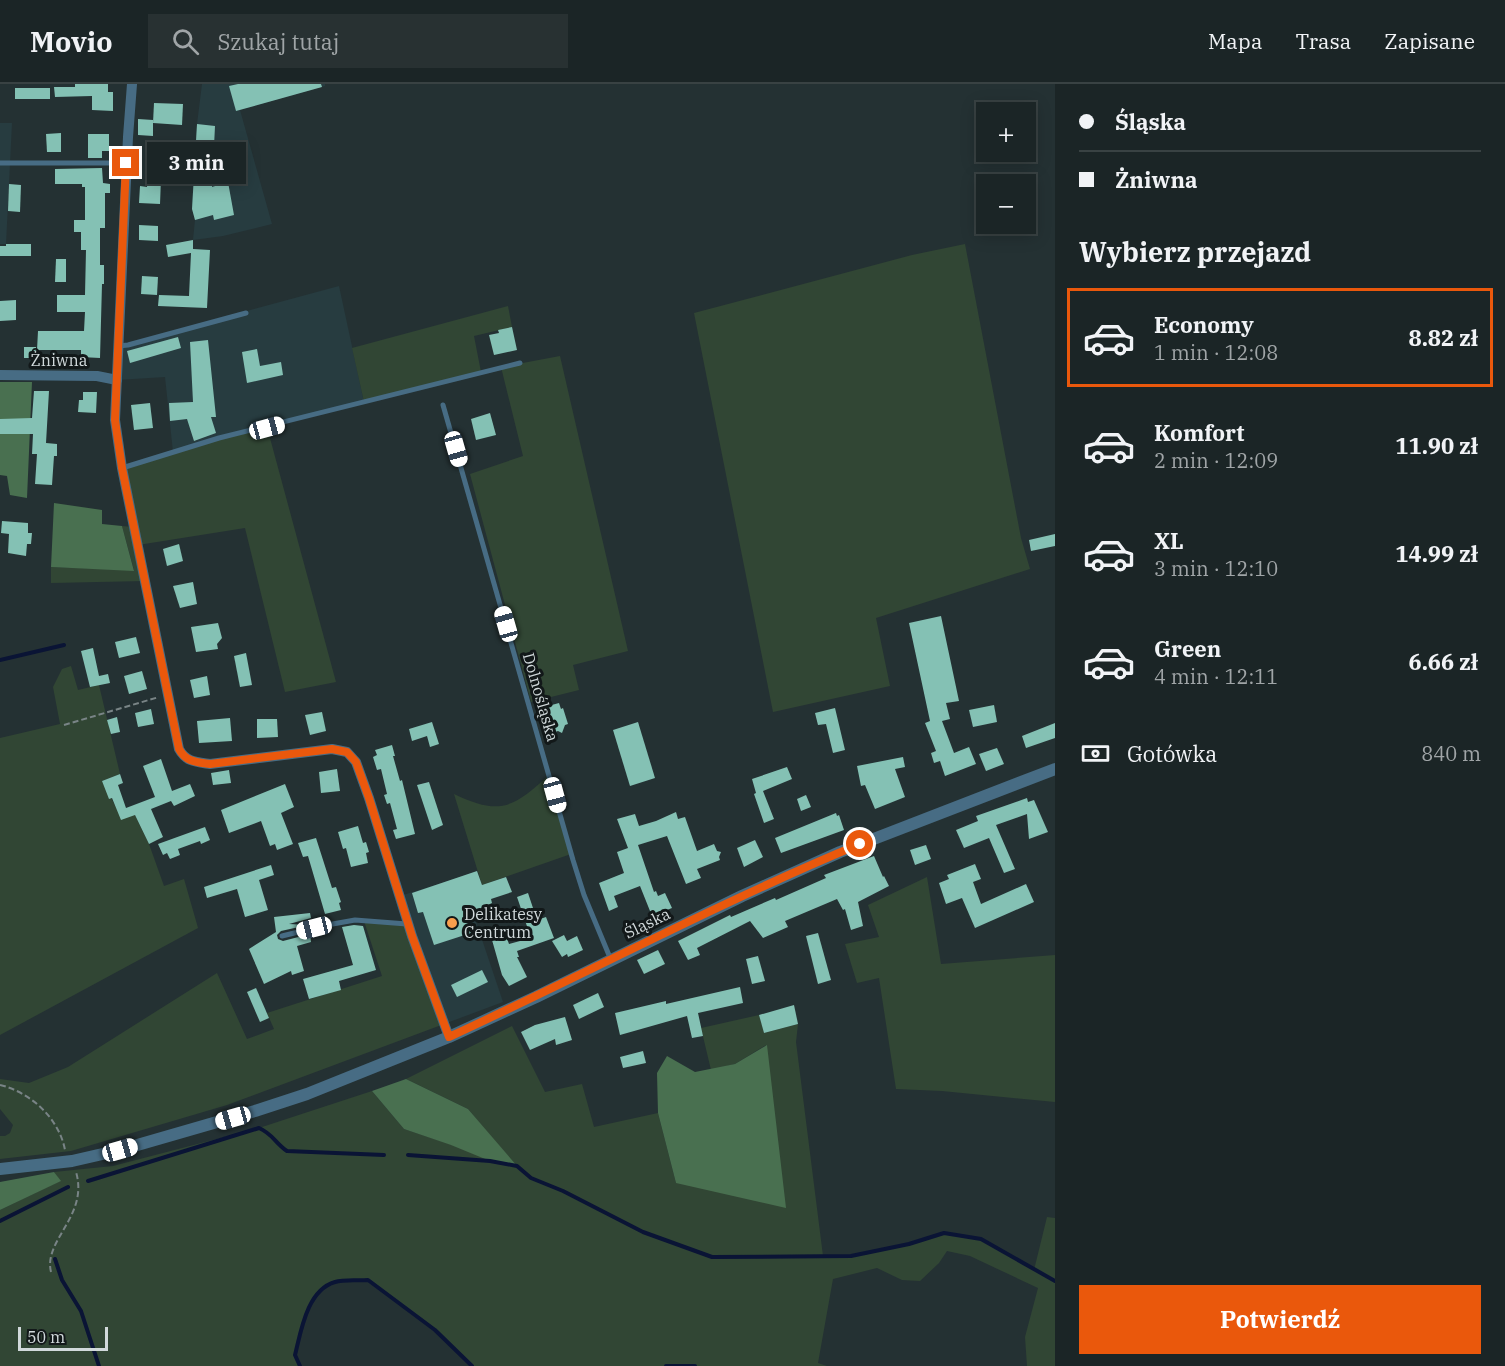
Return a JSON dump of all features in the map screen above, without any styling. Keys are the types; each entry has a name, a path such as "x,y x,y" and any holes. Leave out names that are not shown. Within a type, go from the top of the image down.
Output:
{"street":[{"path":"132,84 126,163 115,420 122,468 179,749 184,758 193,762 210,764 332,749 347,752 356,762 369,798 409,924 449,1037"},
{"name":"Żniwna","path":"0,375 97,376 117,380"},
{"name":"Śląska","path":"0,1169 70,1161 120,1150 308,1094 449,1037 742,896 840,852 1055,769"}],"lane":[{"path":"0,163 126,163"},
{"path":"118,346 246,313"},
{"path":"122,468 219,438 520,363"},
{"name":"Dolnośląska","path":"443,405 573,860 584,895 611,960"},
{"path":"282,936 355,920 409,924"}],"path":[{"path":"64,725 167,694"},
{"path":"0,1085 16,1089 37,1104 54,1122 63,1137 78,1179 78,1198 71,1218 52,1252 49,1263 51,1272"}],"shaded area":[{"path":"202,84 325,84 325,86 240,110 272,224 223,236 193,240 195,220 192,209 193,180"},
{"path":"0,123 12,123 6,244 0,244"},
{"path":"339,286 364,402 173,452 165,377 117,380 118,346"},
{"path":"461,877 503,1002 444,1024 400,896"}],"green space":[{"path":"965,244 1021,538 1030,569 876,618 890,686 773,712 694,313 912,255"},
{"path":"508,306 512,327 474,336 481,372 364,402 352,348"},
{"path":"560,356 628,651 573,665 579,690 531,702 470,474 523,456 501,367"},
{"path":"0,382 32,382 27,498 10,495 7,476 0,475"},
{"path":"267,427 336,682 285,692 245,528 138,545 145,581 51,583 51,567 134,570 122,526 133,527 122,468 219,438"},
{"path":"54,503 102,510 102,524 122,526 134,571 51,567"},
{"path":"71,666 78,690 99,685 120,774 102,781 118,811 135,815 149,844 164,886 184,879 198,928 0,1035 0,738 60,724 53,687 62,669"},
{"path":"549,775 571,854 482,885 454,794 483,805 505,805 525,795"},
{"path":"927,877 941,964 1055,955 1055,1102 896,1089 879,978 857,983 845,944 879,937 868,905"},
{"path":"364,921 409,924 444,1024 227,1105 71,1151 0,1159 0,1136 10,1133 13,1125 0,1109 0,1079 29,1083 68,1067 217,973 247,1039 274,1029 267,1013 382,976"},
{"path":"759,1015 764,1033 798,1024 796,1042 823,1256 851,1256 909,1244 944,1233 981,1239 1034,1270 1047,1217 1055,1218 1055,1366 1027,1366 1025,1337 1038,1288 970,1256 947,1251 939,1263 920,1281 902,1280 877,1268 833,1279 818,1363 827,1366 472,1366 435,1330 368,1280 334,1282 317,1293 307,1312 295,1355 300,1366 0,1366 0,1210 60,1181 54,1172 113,1166 259,1128 372,1091 404,1129 516,1166 468,1109 406,1079 512,1026 545,1092 582,1084 594,1127 658,1113 676,1183 766,1045 735,1064 711,1070 701,1028"},
{"path":"767,1045 786,1208 676,1183 658,1113 657,1073 667,1056 695,1072 735,1064"},
{"path":"406,1079 468,1109 517,1166 490,1161 404,1129 372,1091"},
{"path":"54,1172 61,1181 0,1210 0,1182"}],"building":[{"path":"75,84 108,84 108,92 113,92 113,111 92,110 92,96 55,97 54,87 75,87"},
{"path":"238,84 321,84 322,87 236,111 229,86"},
{"path":"15,88 50,88 50,99 15,99"},
{"path":"154,103 183,104 182,125 153,123"},
{"path":"138,119 153,120 153,136 138,135"},
{"path":"197,124 215,126 212,187 228,182 234,215 214,220 213,215 195,220 192,209"},
{"path":"61,133 61,152 47,152 46,134"},
{"path":"88,134 109,134 109,151 102,151 102,158 88,158"},
{"path":"149,151 166,152 164,179 161,179 160,204 139,203 140,186 147,187"},
{"path":"102,168 103,183 110,184 110,193 105,193 105,228 100,228 100,265 104,265 104,284 102,284 100,358 81,357 81,350 37,350 38,331 84,331 85,312 57,312 57,295 85,295 86,250 81,250 81,232 74,232 74,220 85,220 85,187 82,187 82,184 55,184 55,169"},
{"path":"9,184 21,185 20,212 8,211"},
{"path":"139,225 158,226 158,241 139,240"},
{"path":"193,240 193,249 210,250 207,308 158,306 159,295 189,296 191,253 168,257 166,245"},
{"path":"6,244 31,244 31,256 0,256 0,246 6,246"},
{"path":"56,259 66,259 66,282 55,282"},
{"path":"142,276 158,277 157,295 141,294"},
{"path":"16,300 16,320 0,321 0,301"},
{"path":"512,327 517,350 494,355 489,335"},
{"path":"178,337 181,348 130,363 127,351"},
{"path":"208,340 216,417 211,417 216,433 194,441 187,419 170,421 169,403 193,402 190,342"},
{"path":"24,347 36,347 35,358 24,358"},
{"path":"257,349 260,366 281,362 283,375 247,383 242,352"},
{"path":"34,391 49,391 46,443 57,444 52,485 35,484 37,454 32,454 33,434 0,434 0,419 32,418"},
{"path":"83,392 97,392 96,413 78,412 79,400 83,400"},
{"path":"150,403 153,428 134,430 131,405"},
{"path":"490,413 496,435 476,440 471,419"},
{"path":"2,521 28,523 28,533 32,533 31,544 27,544 26,556 8,553 9,534 1,533"},
{"path":"1055,534 1055,546 1031,551 1029,540"},
{"path":"179,544 183,561 167,566 163,549"},
{"path":"193,582 197,604 180,608 173,586"},
{"path":"941,616 959,701 946,703 950,719 942,721 954,753 969,747 976,764 945,776 940,761 934,763 931,753 936,751 925,723 930,721 909,623"},
{"path":"218,623 222,638 217,644 218,649 196,652 191,627"},
{"path":"136,637 140,653 119,658 115,642"},
{"path":"93,648 99,676 108,674 110,683 90,687 81,651"},
{"path":"246,653 252,685 240,687 234,656"},
{"path":"142,671 147,689 129,694 124,676"},
{"path":"207,676 210,695 194,698 190,680"},
{"path":"559,703 568,724 565,725 562,733 558,731 552,733 547,713 549,712 548,706"},
{"path":"994,705 997,722 973,727 969,710"},
{"path":"835,708 845,750 833,753 826,724 818,725 815,713"},
{"path":"151,709 154,724 138,727 135,713"},
{"path":"322,712 326,731 310,735 305,715"},
{"path":"117,717 120,732 111,734 107,720"},
{"path":"230,718 232,741 199,743 197,721"},
{"path":"257,719 277,719 278,737 257,738"},
{"path":"432,722 439,744 430,747 427,736 412,741 409,729"},
{"path":"638,722 655,778 630,786 613,730"},
{"path":"1055,723 1055,738 1026,748 1022,736"},
{"path":"392,745 415,834 396,839 393,830 397,829 390,803 387,804 384,795 387,794 381,769 377,770 373,757 377,755 375,750"},
{"path":"997,748 1004,764 986,771 979,754"},
{"path":"903,757 905,767 895,769 905,797 875,809 865,785 861,786 857,766"},
{"path":"161,759 172,791 190,784 195,796 174,806 171,801 151,809 163,837 149,844 135,815 121,820 102,781 120,774 123,783 118,785 126,808 155,797 143,766"},
{"path":"787,767 792,779 763,791 774,819 764,823 754,794 756,793 752,779"},
{"path":"337,769 340,791 321,793 319,772"},
{"path":"229,770 231,783 213,785 211,773"},
{"path":"429,782 443,825 432,830 417,785"},
{"path":"285,784 294,807 281,813 293,844 277,850 275,844 270,846 261,821 229,833 221,810"},
{"path":"806,795 811,807 801,811 797,799"},
{"path":"1027,798 1028,802 1034,800 1048,832 1029,839 1027,814 996,825 1015,869 1004,873 989,838 964,848 956,830 978,821 976,816"},
{"path":"676,812 678,819 685,817 697,851 714,844 717,851 721,852 720,860 697,869 701,878 686,884 667,836 638,845 654,892 656,891 658,896 665,893 672,908 652,916 640,886 614,896 618,907 609,911 599,883 624,873 617,852 628,848 617,819 635,814 639,826"},
{"path":"836,813 837,816 839,815 844,830 781,853 775,838"},
{"path":"358,826 363,843 366,842 369,852 366,853 368,863 351,867 346,848 343,849 338,832"},
{"path":"205,827 210,840 178,849 180,855 170,859 167,853 163,855 158,844"},
{"path":"316,838 332,888 336,887 341,902 339,903 341,910 325,914 308,856 303,857 298,843"},
{"path":"755,840 763,857 744,867 737,848"},
{"path":"926,845 931,859 915,865 910,850"},
{"path":"874,856 889,886 858,902 863,926 851,930 845,909 843,910 837,899 785,921 788,927 763,938 750,921 697,948 700,955 688,960 678,941 730,915 731,917 775,898 776,900 826,878 824,875"},
{"path":"975,864 981,879 973,882 981,904 1026,884 1034,902 975,928 962,898 946,904 939,883 949,879 947,875"},
{"path":"271,865 274,875 259,880 268,910 245,917 237,889 207,898 204,887"},
{"path":"477,871 482,885 506,877 512,892 491,899 492,903 465,916 471,933 434,945 423,912 418,913 412,893"},
{"path":"528,893 537,920 546,917 554,938 517,951 519,957 517,957 527,977 509,986 502,975 490,933 501,930 503,934 505,933 509,944 531,938 517,897"},
{"path":"310,913 311,918 289,924 308,925 281,931 277,935 278,939 283,941 310,934 311,942 297,946 304,971 292,975 291,971 264,984 249,949 276,932 274,917"},
{"path":"363,926 376,970 339,981 341,990 309,999 303,979 353,965 342,927"},
{"path":"818,933 831,980 818,984 806,936"},
{"path":"564,935 567,941 577,936 583,950 568,957 567,954 562,957 552,941"},
{"path":"658,950 665,964 644,974 637,960"},
{"path":"758,956 765,981 752,984 746,959"},
{"path":"482,970 488,982 457,997 451,985"},
{"path":"740,987 743,1003 698,1013 703,1036 692,1038 687,1016 620,1035 615,1013"},
{"path":"256,988 269,1018 260,1022 247,992"},
{"path":"598,993 604,1007 579,1019 573,1005"},
{"path":"794,1005 798,1024 764,1033 759,1015"},
{"path":"565,1017 572,1040 556,1045 555,1039 530,1050 521,1032 535,1025"},
{"path":"643,1051 646,1063 623,1068 620,1057"}],"waterway":[{"path":"0,660 64,645"},
{"path":"88,1181 259,1128 268,1133 287,1151 384,1155"},
{"path":"408,1155 490,1161 517,1166 531,1178 563,1191 643,1232 712,1257 851,1256 909,1244 944,1233 981,1239 1055,1281"},
{"path":"0,1221 68,1187"},
{"path":"55,1259 62,1280 81,1311 99,1366"},
{"path":"300,1366 295,1355 307,1313 318,1293 325,1286 335,1282 368,1280 435,1330 472,1366"},
{"path":"666,1366 695,1366"}],"place":[{"name":"Delikatesy Centrum","path":"452,923"}],"route":[{"path":"126,163 115,420 122,468 179,749 184,758 193,762 210,764 332,749 347,752 356,762 369,798 412,936 449,1037 742,896 860,844"}]}
